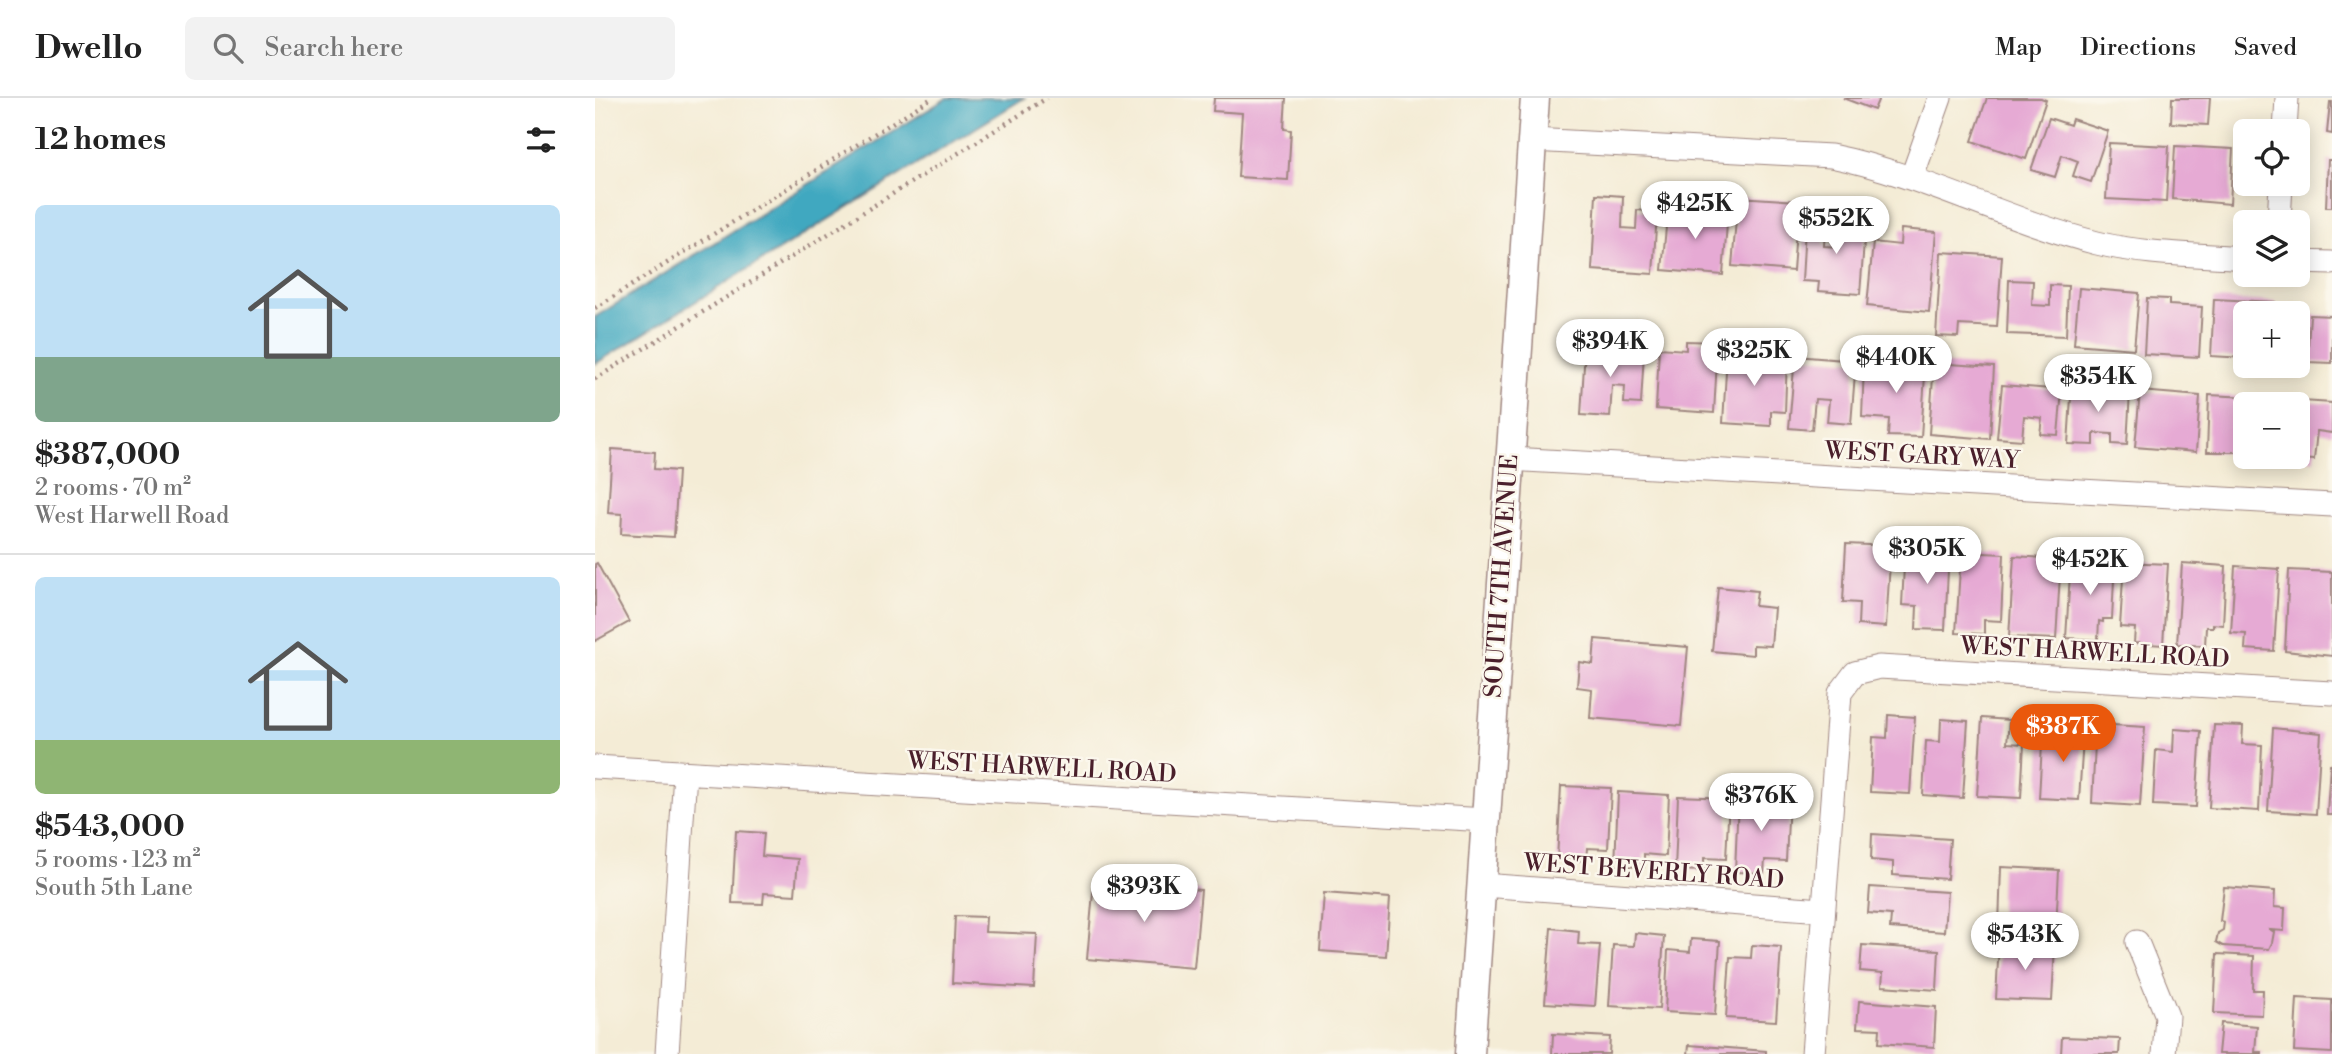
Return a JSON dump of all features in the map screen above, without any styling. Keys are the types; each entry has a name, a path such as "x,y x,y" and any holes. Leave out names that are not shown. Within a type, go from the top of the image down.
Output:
{"street":[{"name":"SOUTH 7TH AVENUE","path":"1470,1054 1535,98"},
{"path":"1912,177 1940,98"},
{"path":"2286,119 2287,98"},
{"path":"1532,140 1831,156 1912,177 2064,234 2098,243 2127,250 2233,257"},
{"path":"2310,262 2332,263"},
{"name":"WEST GARY WAY","path":"1510,459 2332,505"},
{"name":"WEST HARWELL ROAD","path":"1823,910 1840,693 1855,673 1879,667 2332,693"},
{"name":"WEST HARWELL ROAD","path":"595,767 1486,820"},
{"path":"667,1054 685,774"},
{"name":"WEST BEVERLY ROAD","path":"1482,886 1823,910"},
{"path":"1812,1054 1823,910"},
{"path":"2137,942 2167,1016 2164,1054"}],"path":[{"path":"595,308 932,98"},
{"path":"595,379 1047,98"}],"water":[{"path":"947,98 1024,98 595,364 595,317"}],"building":[{"path":"1214,98 1286,98 1284,129 1291,130 1288,180 1238,177 1242,113 1213,111"},
{"path":"1843,98 1879,98 1874,110"},
{"path":"1987,98 2046,100 2026,159 1972,141"},
{"path":"2172,98 2210,98 2208,125 2171,123"},
{"path":"2332,102 2332,134 2327,133"},
{"path":"2049,118 2070,125 2072,119 2108,131 2091,182 2073,176 2078,161 2062,155 2055,177 2031,170"},
{"path":"2109,143 2169,146 2166,202 2106,199"},
{"path":"2175,146 2233,149 2230,204 2172,199"},
{"path":"2328,160 2332,160 2332,207 2326,207"},
{"path":"1596,194 1623,196 1622,228 1636,229 1637,210 1657,212 1653,274 1592,270"},
{"path":"1738,197 1798,201 1793,271 1732,266"},
{"path":"1668,206 1728,211 1723,275 1662,270"},
{"path":"1835,214 1866,216 1860,294 1818,291 1819,282 1802,281 1805,227 1825,229 1824,246 1839,247 1841,232 1833,231"},
{"path":"1901,229 1936,232 1929,312 1867,306 1873,242 1900,245"},
{"path":"1941,252 2002,256 1997,327 1959,325 1958,337 1936,336"},
{"path":"2009,280 2033,281 2032,305 2050,306 2050,285 2068,286 2066,336 2007,334"},
{"path":"2079,288 2139,293 2134,349 2074,344"},
{"path":"2147,298 2169,299 2169,305 2202,307 2199,357 2144,354"},
{"path":"2214,299 2255,301 2233,301 2233,357 2211,356"},
{"path":"2310,315 2332,316 2332,363 2310,362"},
{"path":"1686,341 1718,342 1714,413 1656,409 1659,348 1686,350"},
{"path":"1746,347 1769,349 1769,358 1787,358 1785,412 1771,411 1771,426 1723,423 1727,354 1745,355"},
{"path":"1585,349 1644,352 1641,404 1624,403 1625,386 1612,385 1610,417 1581,415"},
{"path":"1795,356 1856,361 1851,424 1827,422 1829,400 1815,399 1812,430 1789,428"},
{"path":"1883,357 1926,359 1921,437 1888,436 1889,419 1862,417 1864,365 1883,366"},
{"path":"1934,363 1994,367 1990,439 1929,434"},
{"path":"2072,382 2102,384 2102,389 2130,391 2127,445 2112,444 2112,434 2094,433 2094,445 2068,444"},
{"path":"2002,385 2062,390 2058,435 2040,434 2042,418 2024,416 2022,440 1997,438"},
{"path":"2140,391 2200,396 2196,452 2135,447"},
{"path":"2209,395 2233,396 2233,452 2207,452"},
{"path":"2310,402 2332,403 2332,433 2317,431 2314,460 2310,460"},
{"path":"612,449 655,452 654,469 678,471 674,537 621,534 622,514 608,513"},
{"path":"1846,544 1891,546 1886,627 1858,625 1859,603 1843,602"},
{"path":"1905,547 1949,550 1945,630 1916,629 1917,606 1902,605"},
{"path":"1961,552 2004,554 2001,621 1984,620 1984,634 1956,633"},
{"path":"2014,556 2061,559 2056,639 2009,637"},
{"path":"2071,558 2115,560 2112,619 2099,621 2098,640 2066,638"},
{"path":"2124,562 2168,564 2163,645 2134,643 2135,628 2120,627"},
{"path":"597,563 629,622 595,641 595,564"},
{"path":"2182,563 2226,566 2223,625 2213,624 2213,627 2206,627 2205,646 2177,644"},
{"path":"2235,566 2279,569 2274,651 2245,649 2246,634 2231,633"},
{"path":"2289,570 2332,572 2332,656 2285,651"},
{"path":"1718,587 1757,591 1755,606 1774,608 1771,646 1753,645 1753,655 1712,651"},
{"path":"1595,639 1688,647 1681,726 1590,718 1592,689 1577,687 1579,662 1593,664"},
{"path":"1888,715 1915,717 1910,794 1870,792 1873,737 1887,738"},
{"path":"1982,718 2009,720 2007,743 2024,744 2021,798 1977,796"},
{"path":"1941,719 1968,721 1963,798 1923,795 1926,741 1940,742"},
{"path":"2057,722 2084,723 2079,800 2039,798 2042,744 2056,744"},
{"path":"2096,724 2145,727 2140,806 2092,803"},
{"path":"2214,725 2243,726 2242,744 2262,745 2259,811 2209,808"},
{"path":"2273,728 2321,733 2316,814 2268,811"},
{"path":"2174,729 2201,731 2196,807 2153,805 2156,750 2173,752"},
{"path":"2330,764 2332,815 2327,815"},
{"path":"1561,786 1611,788 1608,849 1587,848 1586,861 1557,860"},
{"path":"1618,792 1669,795 1666,856 1644,854 1644,867 1615,866"},
{"path":"1678,796 1729,798 1726,859 1704,858 1704,871 1675,870"},
{"path":"1738,798 1789,800 1786,861 1765,860 1764,873 1735,872"},
{"path":"736,831 764,833 762,856 798,859 795,895 764,893 763,904 732,903"},
{"path":"1872,834 1950,839 1947,879 1893,875 1893,862 1871,860"},
{"path":"2001,867 2059,870 2056,928 1999,925"},
{"path":"1094,881 1201,890 1194,968 1087,959"},
{"path":"1870,887 1947,892 1944,932 1890,928 1891,915 1868,913"},
{"path":"2224,887 2275,891 2274,907 2285,908 2284,931 2271,930 2274,932 2269,949 2223,946 2216,942 2218,933 2223,930 2224,922 2220,921"},
{"path":"1324,893 1390,898 1386,956 1320,951"},
{"path":"955,916 986,917 985,932 1037,934 1034,988 952,983"},
{"path":"1551,928 1579,931 1578,944 1600,945 1595,1006 1545,1003"},
{"path":"1635,933 1664,936 1659,1009 1609,1006 1613,945 1634,946"},
{"path":"1691,939 1720,941 1715,1015 1665,1012 1668,950 1690,952"},
{"path":"1999,942 2055,945 2052,1001 1996,999"},
{"path":"1752,945 1781,947 1776,1021 1726,1018 1730,957 1751,958"},
{"path":"1862,945 1939,950 1937,990 1882,986 1883,973 1860,971"},
{"path":"2217,954 2254,956 2253,990 2263,990 2262,1015 2214,1013"},
{"path":"2297,998 2332,1000 2332,1053 2294,1051"},
{"path":"1859,1001 1936,1007 1934,1047 1879,1043 1880,1029 1857,1028"},
{"path":"2221,1023 2257,1026 2255,1052 2262,1054 2218,1054"},
{"path":"1553,1034 1610,1037 1609,1054 1552,1054"},
{"path":"2062,1037 2120,1039 2119,1054 2061,1054"},
{"path":"1689,1045 1766,1051 1766,1054 1688,1054"}]}
